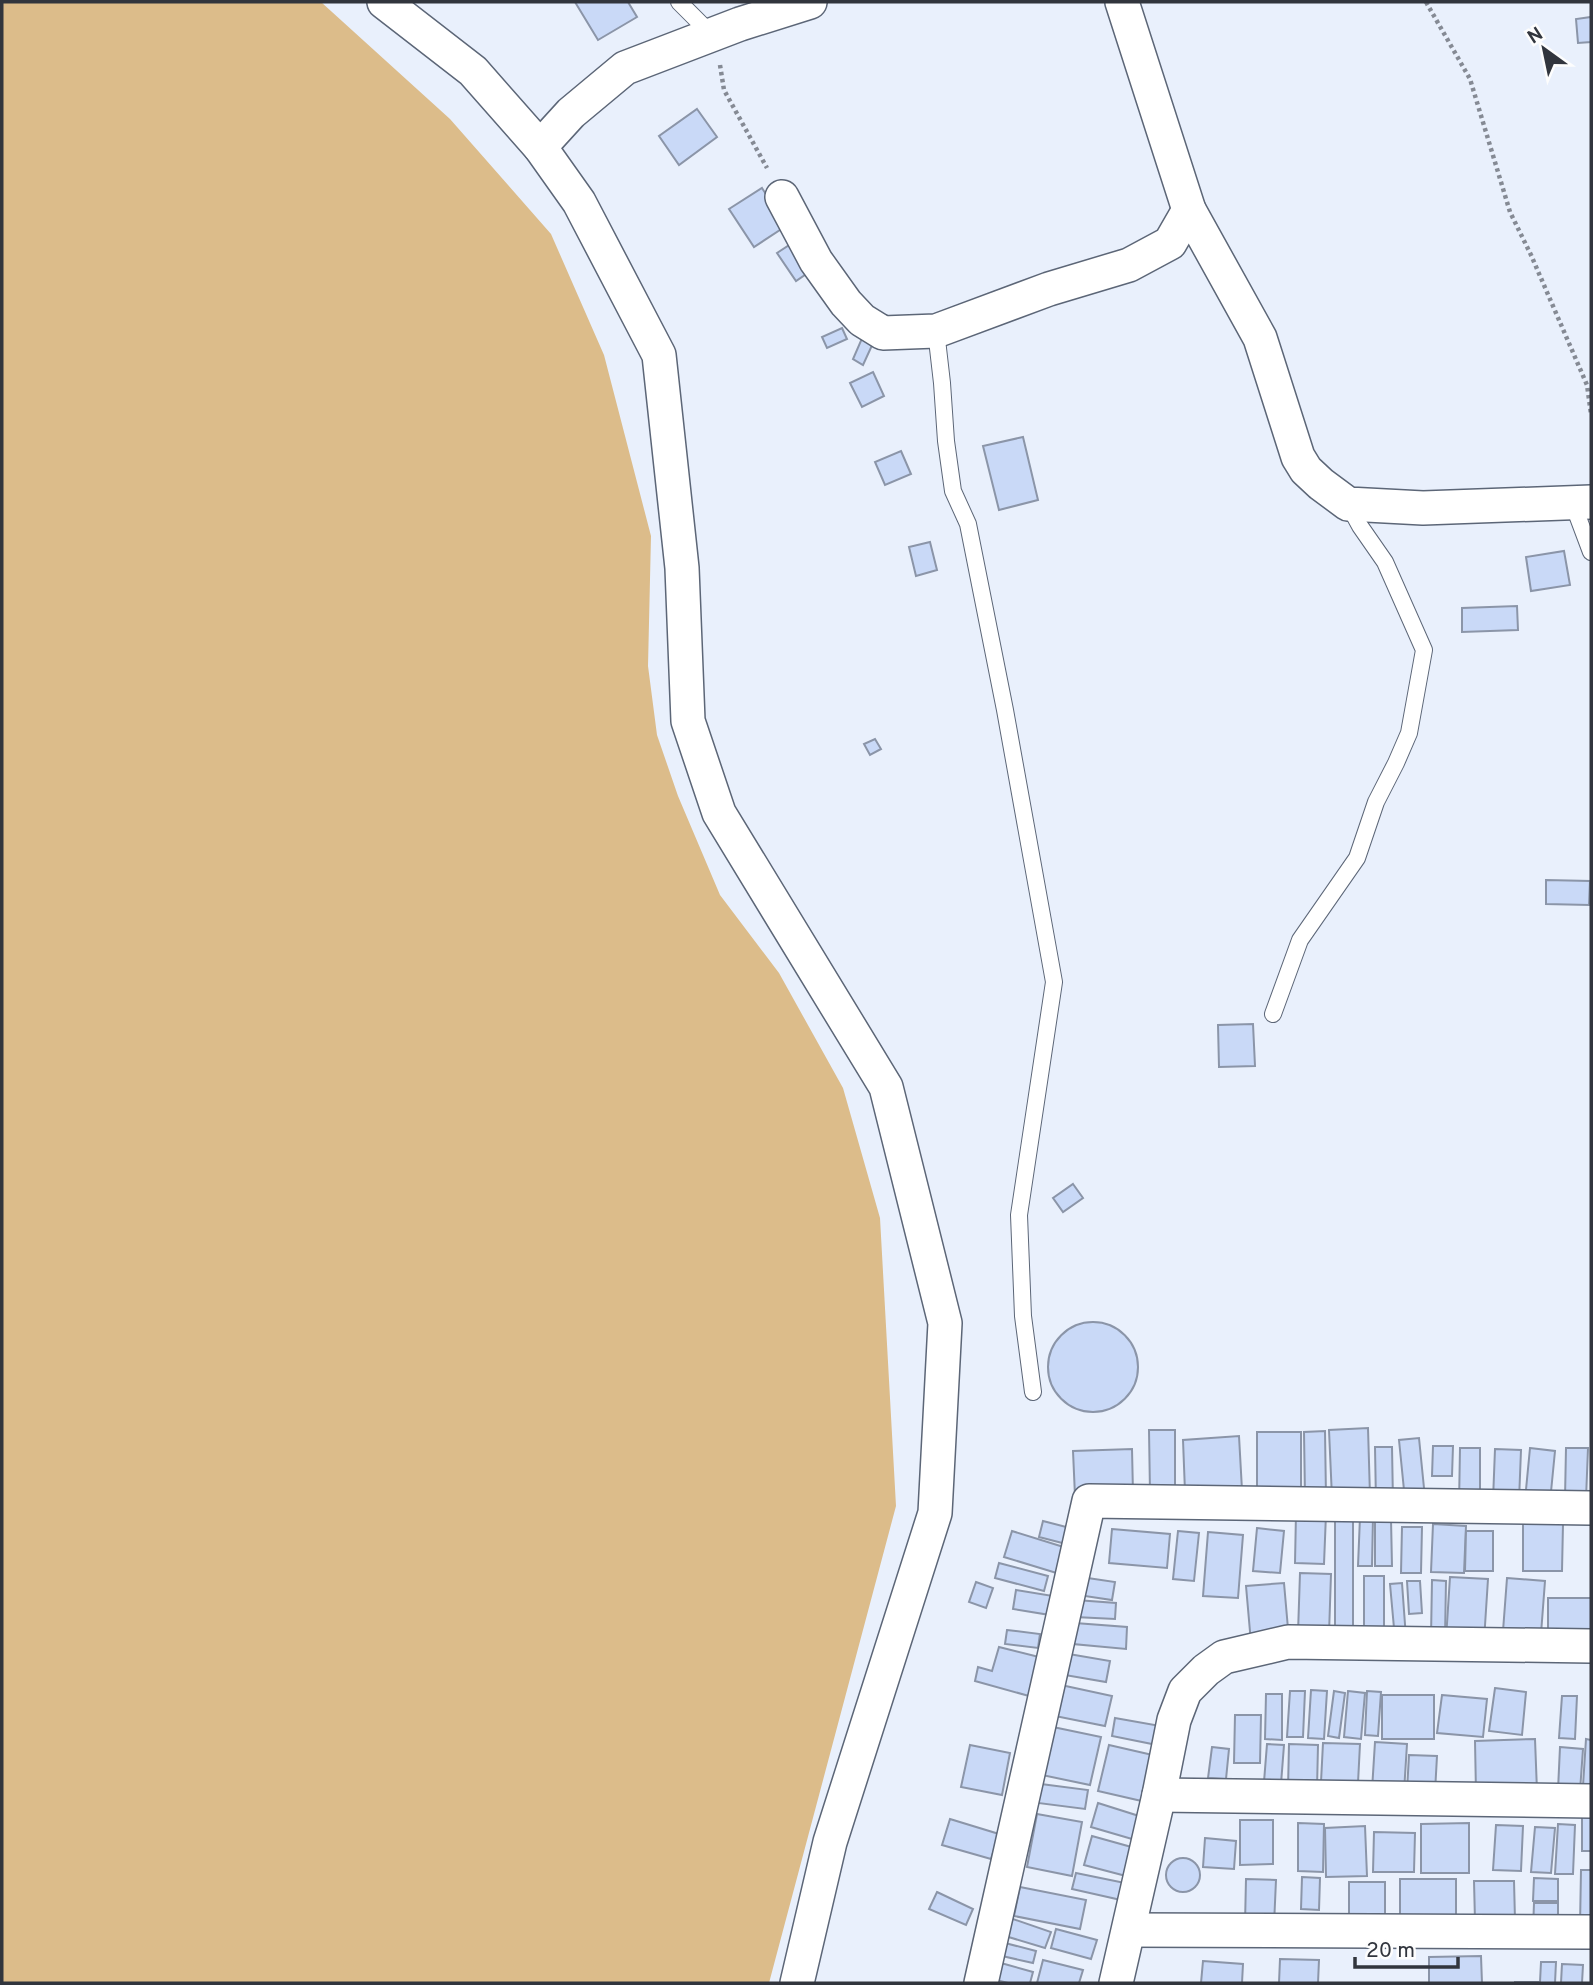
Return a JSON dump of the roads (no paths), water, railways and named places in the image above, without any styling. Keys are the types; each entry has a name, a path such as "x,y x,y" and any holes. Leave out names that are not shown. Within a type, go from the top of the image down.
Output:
{"street":[{"path":"384,2 473,71 540,147 579,202 659,355 682,568 688,721 719,813 886,1087 945,1323 935,1513 830,1842 797,1983"},
{"path":"540,147 571,113 625,68 740,23 810,2"},
{"path":"1122,2 1189,210 1260,338 1298,457 1306,470 1348,504 1423,508 1582,503"},
{"path":"782,197 816,261 846,303 862,320 883,333 936,331 1049,289 1129,265 1170,243 1189,210"},
{"path":"981,1983 1089,1501 1591,1508"},
{"path":"1116,1983 1174,1720 1185,1691 1224,1657 1288,1642 1591,1646"},
{"path":"1159,1795 1591,1801"},
{"path":"1129,1930 1591,1932"}],"lane":[{"path":"678,2 712,34"},
{"path":"936,331 953,491 968,524 1054,982 1019,1215 1022,1306 1034,1392"},
{"path":"1582,503 1591,552"},
{"path":"1273,1014 1300,940 1357,858 1376,802 1409,733 1424,650 1385,562 1348,504"}]}
